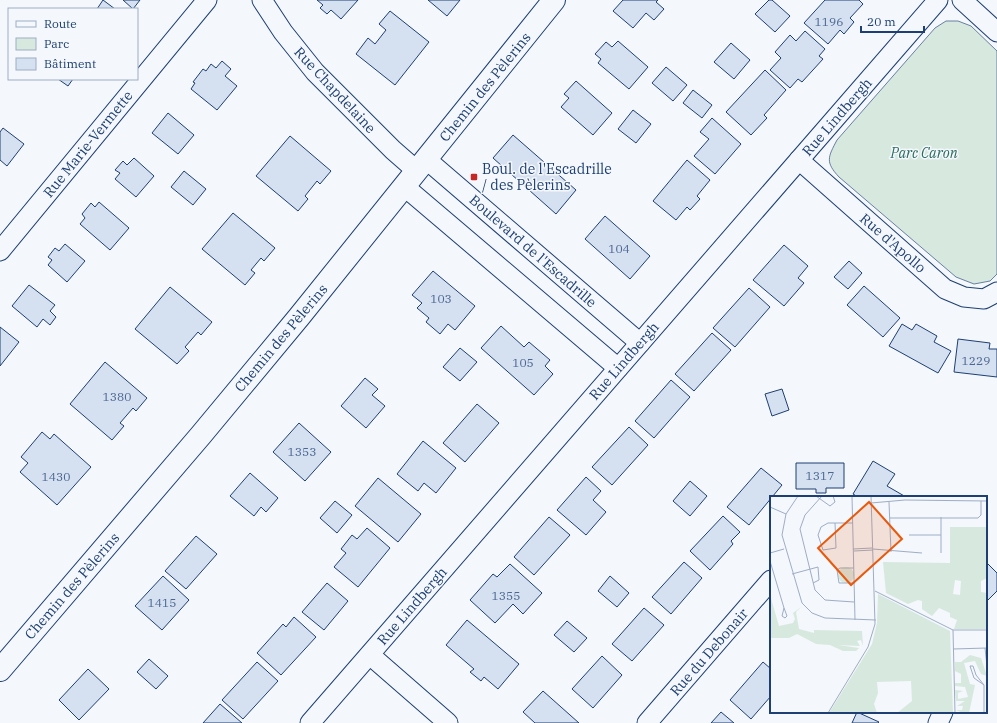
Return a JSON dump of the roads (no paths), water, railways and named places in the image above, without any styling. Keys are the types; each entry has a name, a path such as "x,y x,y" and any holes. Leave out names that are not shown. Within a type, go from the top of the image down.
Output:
{"street":[{"name":"Rue Marie-Vermette","path":"0,252 207,0"},
{"name":"Rue Chapdelaine","path":"262,0 283,32 315,72 416,173"},
{"name":"Chemin des Pèlerins","path":"0,670 299,318 554,0"},
{"name":"Rue Lindbergh","path":"310,723 938,0"},
{"path":"962,0 997,32"},
{"name":"Rue d'Apollo","path":"799,160 945,289 964,297 984,299 997,292"},
{"name":"Boulevard de l'Escadrille","path":"416,173 640,343"},
{"path":"416,173 618,368"},
{"name":"Rue du Debonair","path":"647,723 770,581"},
{"path":"370,655 448,723"},
{"path":"938,723 943,713"}],"place":[{"name":"Boul. de l'Escadrille / des Pèlerins","path":"474,177"}],"park label":[{"name":"Parc Caron","path":"924,153"}]}
